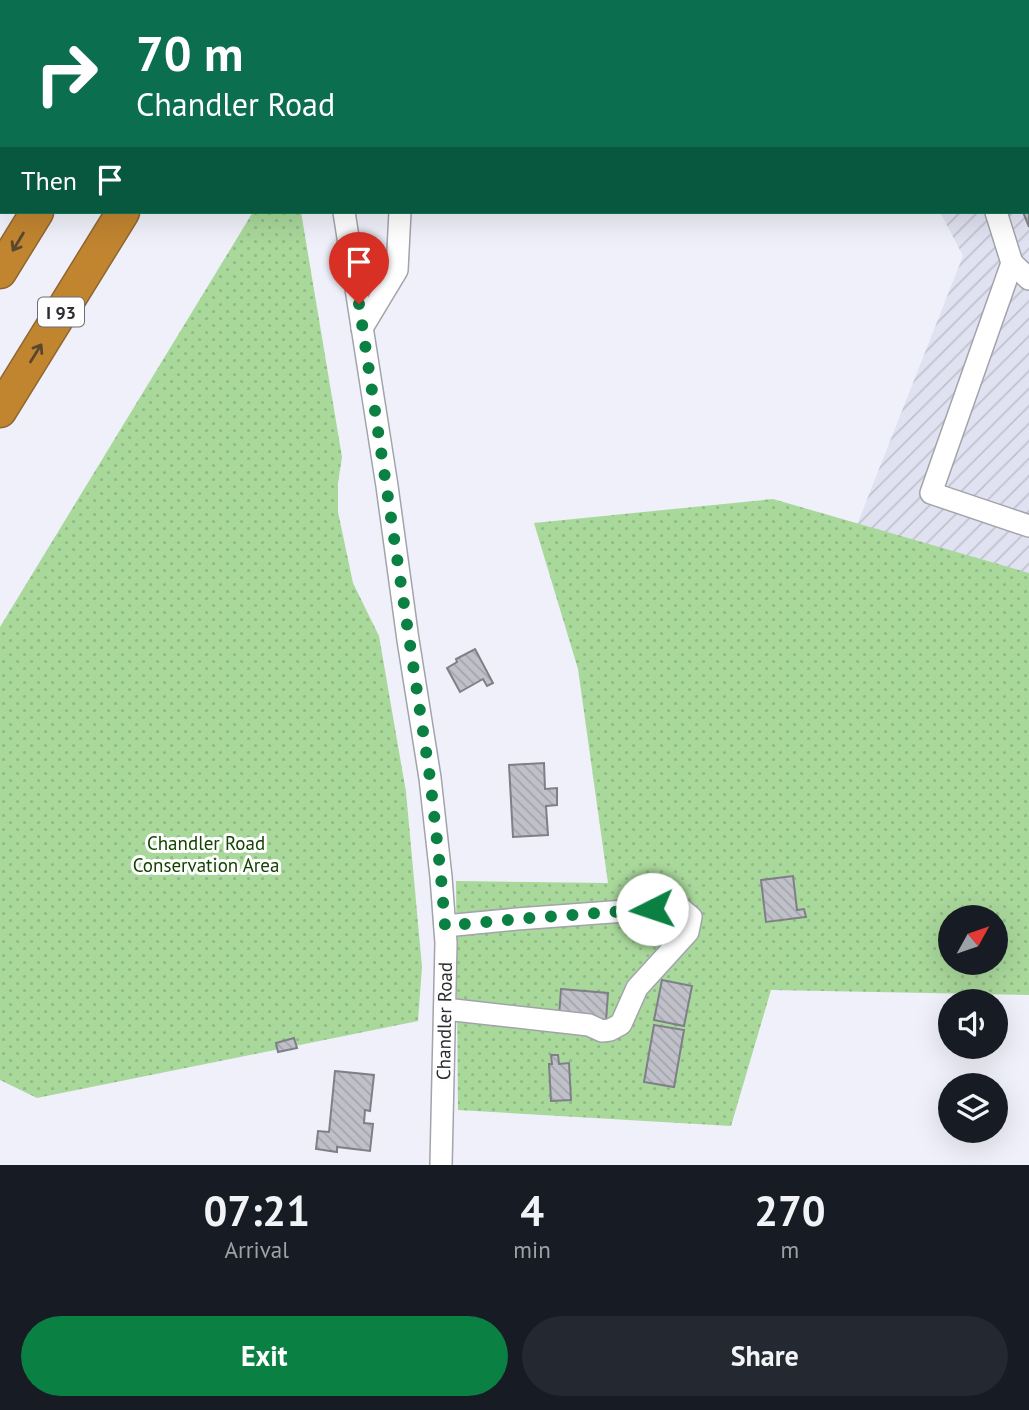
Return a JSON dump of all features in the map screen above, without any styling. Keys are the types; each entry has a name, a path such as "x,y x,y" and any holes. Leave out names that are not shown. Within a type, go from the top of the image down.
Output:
{"highway":[{"path":"0,272 36,214"},
{"name":"I 93","path":"0,411 122,214"}],"street":[{"name":"Chandler Road","path":"344,214 430,778 441,877 446,943 440,1165"},
{"path":"362,328 397,270 400,214"},
{"path":"997,214 1012,263 1029,279"},
{"path":"1012,263 931,493 1029,526"},
{"path":"445,926 678,907 691,917 688,932 637,988 621,1024 610,1030 602,1031 589,1025 445,1009"}],"shaded area":[{"path":"941,214 1029,214 1029,582 853,535 963,256"}],"green space":[{"name":"Chandler Road Conservation Area","path":"252,214 301,214 342,457 338,483 338,512 353,583 379,636 406,792 422,967 418,1021 37,1098 0,1080 0,627"},
{"path":"773,499 1029,573 1029,995 1008,995 1008,989 938,989 938,993 771,990 731,1126 458,1110 456,881 608,883 578,669 534,523"}],"building":[{"path":"1024,214 1029,214 1029,227"},
{"path":"475,649 493,683 487,686 483,679 460,692 447,668 457,662 456,659"},
{"path":"544,763 545,789 557,788 557,805 546,806 548,835 513,837 509,765"},
{"path":"793,876 797,910 804,909 806,917 766,922 761,880"},
{"path":"662,980 692,986 684,1026 654,1020"},
{"path":"561,989 608,993 606,1021 559,1017"},
{"path":"654,1025 684,1030 674,1087 644,1082"},
{"path":"294,1038 297,1048 278,1052 276,1043"},
{"path":"551,1055 558,1055 559,1064 569,1063 571,1100 551,1101"},
{"path":"335,1071 374,1075 370,1111 365,1110 364,1123 373,1124 370,1151 337,1147 337,1152 316,1149 318,1131 329,1132"}],"route":[{"path":"359,304 430,778 445,926 652,909"}]}
